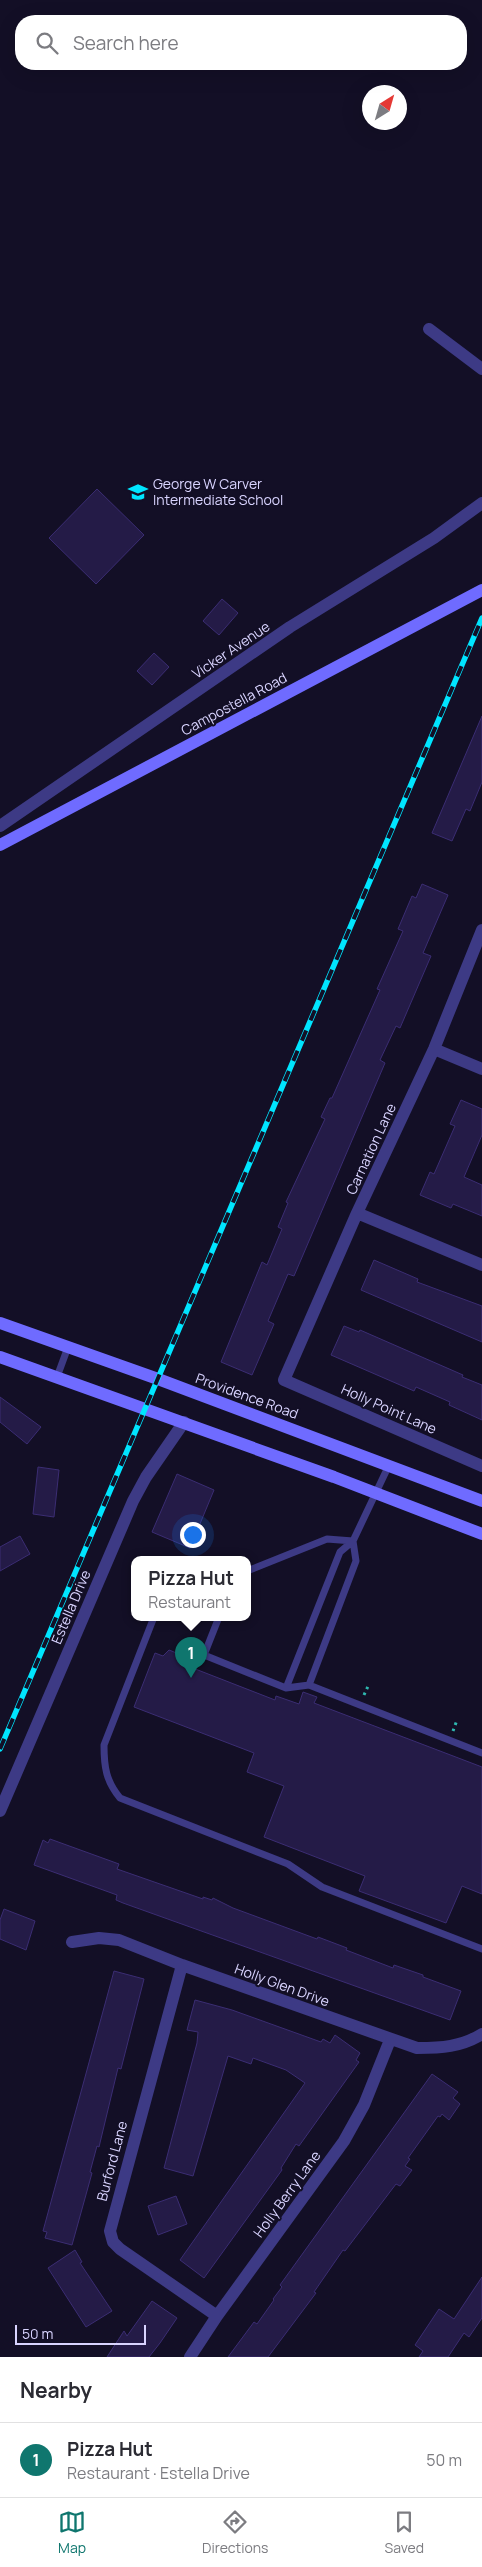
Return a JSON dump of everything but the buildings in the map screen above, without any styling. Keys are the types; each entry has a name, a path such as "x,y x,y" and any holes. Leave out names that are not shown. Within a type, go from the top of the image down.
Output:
{"main road":[{"name":"Campostella Road","path":"0,845 482,590"},
{"name":"Providence Road","path":"0,1323 389,1465 482,1501"},
{"path":"0,1357 184,1422 482,1534"}],"street":[{"path":"429,328 482,369"},
{"name":"Vicker Avenue","path":"0,826 290,627 434,538 482,503"},
{"name":"Carnation Lane","path":"284,1380 357,1213 434,1049 482,930"},
{"path":"434,1049 482,1069"},
{"path":"357,1213 482,1264"},
{"name":"Holly Point Lane","path":"284,1380 482,1466"},
{"name":"Estella Drive","path":"0,1811 132,1501 146,1477 184,1422"},
{"name":"Holly Glen Drive","path":"72,1942 99,1938 119,1940 182,1965 417,2048 445,2048 472,2040 482,2034"},
{"name":"Burford Lane","path":"182,1965 110,2231 113,2242 120,2249 217,2316"},
{"name":"Holly Berry Lane","path":"190,2357 217,2316 348,2134 364,2105 390,2040"}],"lane":[{"path":"57,1377 68,1347"},
{"path":"286,1688 340,1552 353,1541 389,1465"},
{"path":"251,1569 327,1539 353,1541"},
{"path":"309,1685 356,1561 353,1541"},
{"path":"152,1621 104,1745 104,1768 111,1786 120,1798 288,1864 322,1887 482,1949"},
{"path":"217,1621 204,1655 286,1688 309,1685 482,1752"}],"railway":[{"path":"0,1749 482,618"}],"place":[{"name":"George W Carver Intermediate School","path":"138,492"},
{"name":"Pizza Hut","path":"191,1678"}]}
